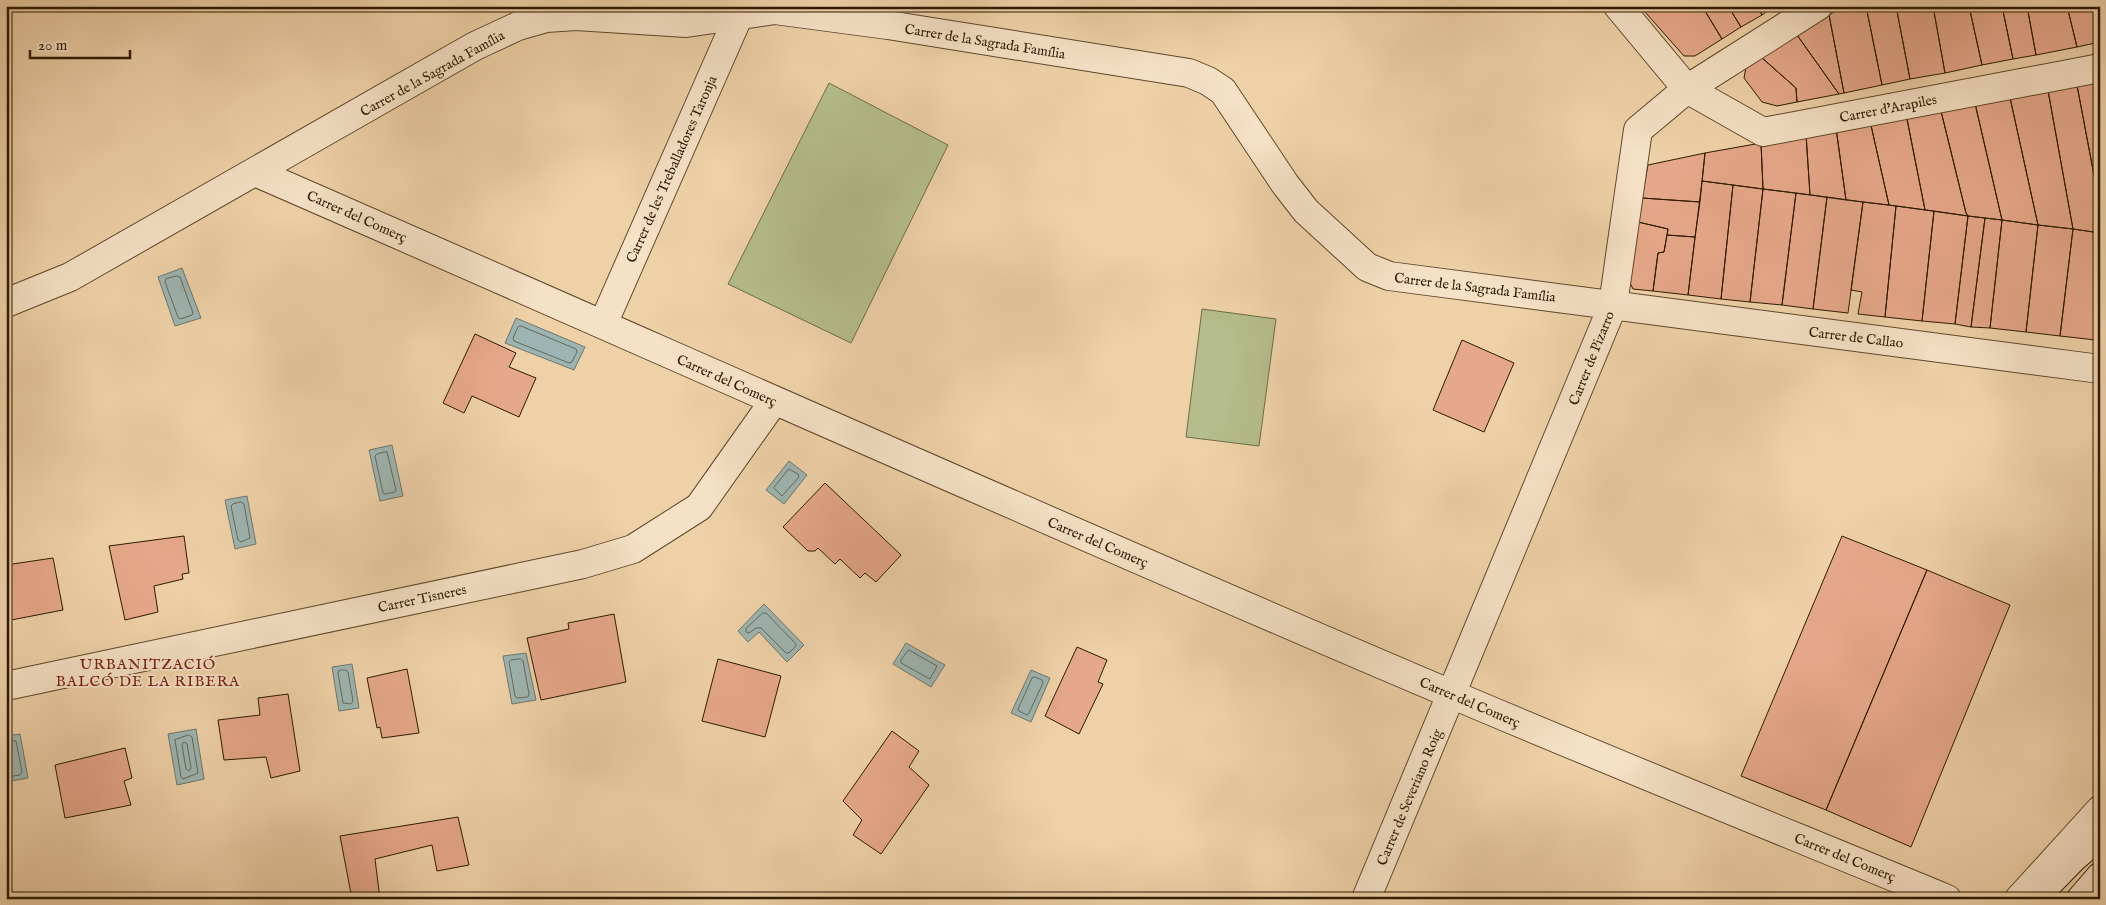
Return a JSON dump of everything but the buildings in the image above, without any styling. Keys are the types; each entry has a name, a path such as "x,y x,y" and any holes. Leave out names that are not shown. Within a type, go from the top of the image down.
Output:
{"street":[{"path":"1618,6 1687,89"},
{"name":"Carrer de Pizarro","path":"1452,694 1613,305 1638,130 1687,89 1818,6"},
{"name":"Carrer de la Sagrada Família","path":"6,303 70,277 475,46 518,26 546,18 576,16 686,23 775,10 890,16 1189,73 1223,90 1285,184 1306,211 1367,266 1389,276 1613,305"},
{"name":"Carrer de les Treballadores Taronja","path":"603,324 739,15"},
{"name":"Carrer d'Arapiles","path":"1687,89 1763,132 2100,68"},
{"name":"Carrer del Comerç","path":"255,172 774,401 1452,694 1947,899"},
{"name":"Carrer de Callao","path":"1613,305 2100,369"},
{"name":"Carrer Tisneres","path":"6,686 583,564 633,549 699,507 774,401"},
{"name":"Carrer de Severiano Roig","path":"1366,899 1452,694"},
{"path":"2019,899 2100,810"},
{"path":"2033,899 2074,857 2100,835"},
{"path":"2081,899 2100,877"}],"green space":[{"path":"829,83 948,145 851,343 728,284"},
{"path":"1202,309 1276,319 1259,446 1186,437"}],"water":[{"path":"182,268 201,318 175,326 158,277"},
{"path":"516,318 585,347 574,370 505,343"},
{"path":"392,445 403,496 380,501 369,450"},
{"path":"789,461 807,475 784,504 766,490"},
{"path":"247,496 256,544 235,549 225,500"},
{"path":"764,604 804,645 787,662 759,632 748,642 738,631"},
{"path":"906,643 945,665 931,687 893,664"},
{"path":"526,653 536,700 512,704 503,656"},
{"path":"352,664 359,708 339,711 332,667"},
{"path":"1031,670 1050,678 1031,722 1011,713"},
{"path":"196,729 204,779 177,785 168,734"},
{"path":"20,734 28,778 6,782 6,736"}],"district":[{"name":"URBANITZACIÓ BALCÓ DE LA RIBERA","path":"148,672"}]}
